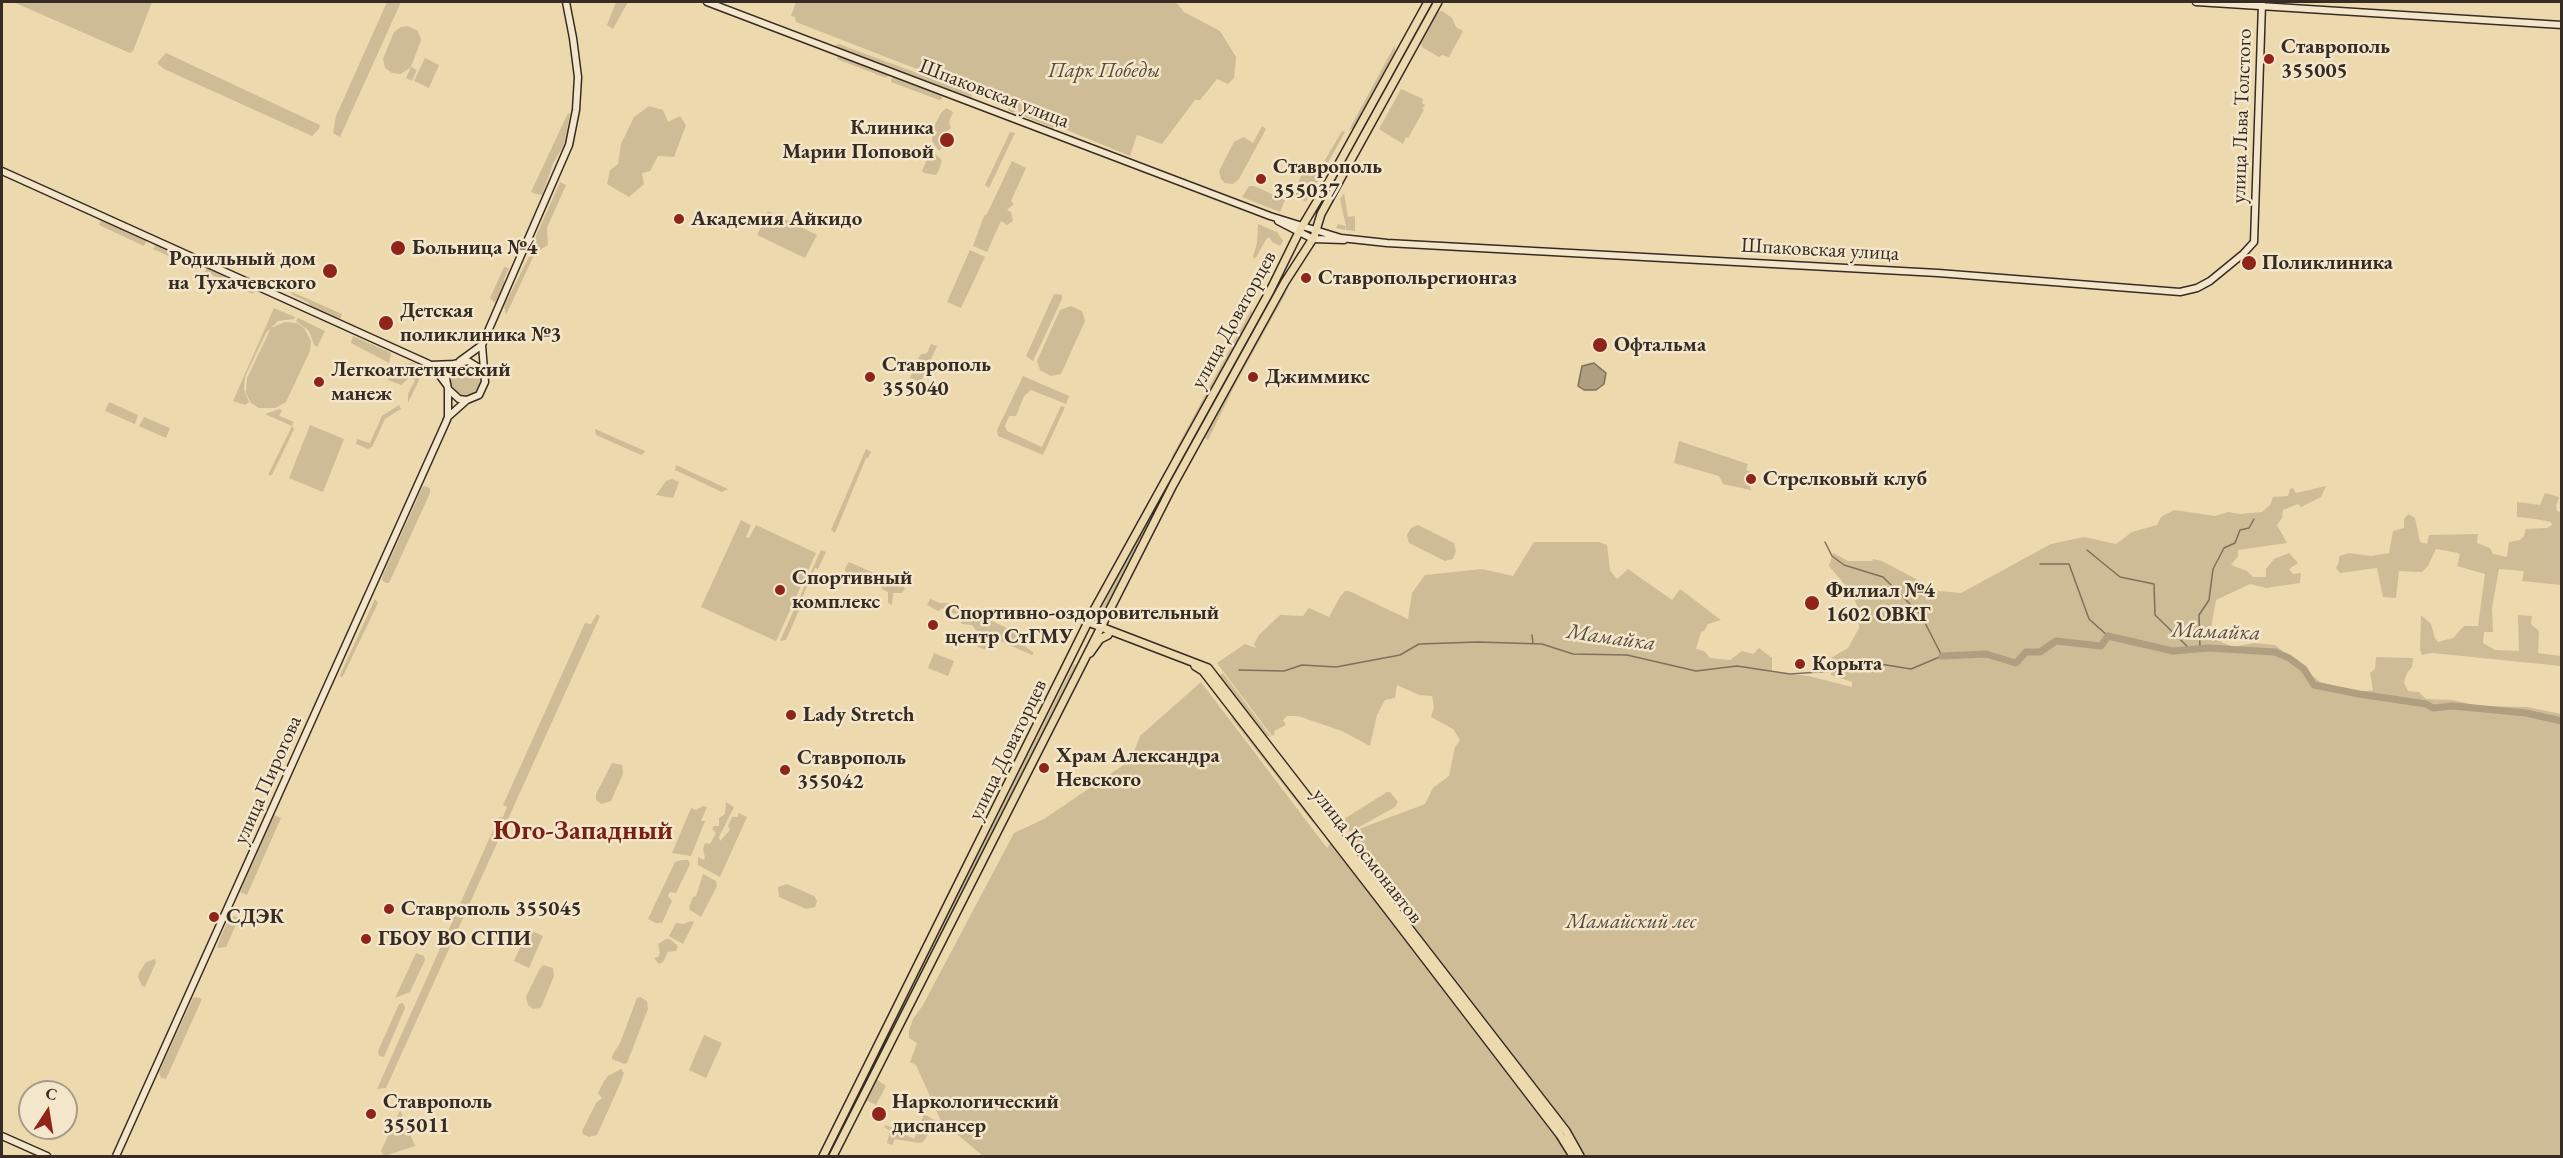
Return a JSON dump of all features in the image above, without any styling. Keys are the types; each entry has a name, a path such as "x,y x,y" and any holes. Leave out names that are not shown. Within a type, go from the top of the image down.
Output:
{"main road":[{"path":"2,171 429,364 455,397 467,400 479,395 483,389 482,345 559,173 573,131 578,77 566,2"},
{"name":"Шпаковская улица","path":"707,2 1270,216 1351,240"},
{"name":"улица Доваторцев","path":"823,1156 1093,627 1297,236 1428,2"},
{"name":"улица Доваторцев","path":"833,1156 1083,659 1093,627 1104,618 1189,453 1285,282 1312,241 1327,204 1438,2"},
{"path":"2196,2 2262,4 2562,25"},
{"name":"улица Льва Толстого","path":"2255,228 2262,4"},
{"name":"Шпаковская улица","path":"1270,216 1312,241 1351,240 1929,273 2180,292 2204,285 2243,254 2254,242 2255,228"},
{"path":"447,387 447,372 457,362 482,345"},
{"path":"429,364 468,361 477,364 484,371"},
{"name":"улица Пирогова","path":"447,387 448,417"},
{"name":"улица Пирогова","path":"117,1156 448,417 467,400"},
{"path":"1104,618 1109,633"},
{"path":"1093,627 1109,633"},
{"path":"1083,659 1100,639 1109,633"},
{"name":"улица Космонавтов","path":"1109,633 1191,664 1203,671 1560,1135 1573,1156"},
{"name":"улица Космонавтов","path":"1109,633 1208,668 1566,1131 1580,1156"},
{"path":"2,1136 47,1156"}],"green space":[{"path":"13,2 152,2 133,51 130,53"},
{"path":"387,2 401,2 340,137 333,133 336,116"},
{"path":"616,2 628,2 613,29 607,25"},
{"name":"Парк Победы","path":"796,2 1176,2 1184,12 1220,31 1236,57 1234,78 1228,84 1217,79 1200,100 1195,100 1162,144 1137,135 1130,156 1057,126 1056,129 1018,114 1019,111 1016,109 1014,113 1009,111 1005,104 999,101 796,22 795,17 791,16"},
{"path":"1442,11 1452,18 1456,27 1463,31 1449,57 1442,55 1439,57 1422,47 1421,43 1438,12"},
{"path":"408,26 418,31 421,40 411,67 401,74 392,73 385,68 383,59 394,32 401,27"},
{"path":"839,44 960,89 971,94 972,97 970,99 838,49 836,45"},
{"path":"1395,45 1395,51 1354,128 1349,130"},
{"path":"1405,49 1407,51 1318,215 1315,215"},
{"path":"166,53 320,125 319,129 312,136 164,69 157,63"},
{"path":"838,55 886,73 888,76 886,78 837,59"},
{"path":"425,58 439,65 429,88 414,81"},
{"path":"411,67 417,70 412,81 406,78"},
{"path":"892,77 942,96 942,99 939,100 891,82"},
{"path":"1401,89 1423,99 1422,103 1425,105 1403,144 1379,129"},
{"path":"649,106 663,110 668,122 680,116 686,125 674,157 658,156 650,171 642,173 644,184 629,197 607,184 610,170 618,164 621,144 634,117"},
{"path":"946,108 953,112 949,122 951,128 943,134 939,141 942,148 939,151 932,141 932,137 937,133 931,132"},
{"path":"568,113 570,114 564,145 553,164 542,195 531,192"},
{"path":"1262,126 1266,129 1239,179 1233,184 1225,183 1219,171 1234,142 1244,137 1253,143"},
{"path":"1342,131 1345,132 1306,202 1293,194 1303,172 1322,165"},
{"path":"1010,132 1015,133 989,188 985,185"},
{"path":"935,154 942,160 939,170 936,175 924,173 922,171 927,159"},
{"path":"1012,161 1026,168 1011,201 1014,204 1007,210 1011,212 1013,221 1007,225 1001,221 987,252 973,246 984,216"},
{"path":"560,182 566,185 547,228 548,245 540,250 532,245"},
{"path":"1249,186 1254,186 1285,200 1280,212 1242,197"},
{"path":"1344,193 1348,217 1355,216 1355,231 1346,230 1345,226 1345,230 1336,228 1338,224 1346,226 1340,199"},
{"path":"768,211 817,235 805,258 757,235"},
{"path":"101,219 147,240 144,246 99,225"},
{"path":"1258,224 1277,232 1283,241 1280,246 1267,238 1255,259 1253,257 1257,243"},
{"path":"156,244 200,263 197,269 153,249"},
{"path":"970,250 985,257 961,308 947,302"},
{"path":"532,251 535,253 506,315 504,306"},
{"path":"207,267 255,289 253,294 205,272"},
{"path":"504,267 509,268 504,279 505,285 495,303 490,298"},
{"path":"1275,287 1278,289 1170,483 1098,623 1095,621 1167,481"},
{"path":"292,292 342,314 340,320 311,307 309,303 291,294"},
{"path":"1285,292 1208,440 1205,438 1206,431"},
{"path":"1054,294 1062,295 1062,299 1033,361 1026,356"},
{"path":"1071,306 1082,311 1085,321 1061,374 1051,376 1040,370 1037,361 1060,310"},
{"path":"274,308 295,317 278,321 266,333 245,377 244,389 249,402 245,405 233,401"},
{"path":"1251,310 1252,313 1242,335 1173,459 1171,458"},
{"path":"298,318 325,331 317,347 309,331 296,321"},
{"path":"285,322 297,323 304,328 311,341 310,351 286,402 275,408 259,408 251,403 246,393 247,378 271,328"},
{"path":"353,336 391,353 389,363 351,343"},
{"path":"931,344 937,346 921,382 910,378 920,355 927,353"},
{"path":"414,363 419,367 420,378 408,403 408,394 415,380 409,378 401,385 388,378 391,373 395,373 397,365"},
{"path":"465,365 476,369 480,380 476,391 465,395 454,391 450,380 454,369"},
{"path":"1023,376 1069,396 1066,404 1031,390 1024,396 1016,416 1009,416 1005,426 1007,431 1042,447 1061,406 1065,407 1043,455 998,436 997,430"},
{"path":"109,402 138,415 135,424 105,411"},
{"path":"399,405 401,409 385,419 372,447 368,449 356,444 357,439 370,443 382,416"},
{"path":"280,409 282,411 279,416 294,422 292,426 265,414"},
{"path":"144,417 170,428 166,438 139,426"},
{"path":"310,425 344,439 323,492 289,478"},
{"path":"292,426 294,429 272,475 268,475"},
{"path":"595,429 645,451 641,455 596,435"},
{"path":"1679,441 1748,464 1746,470 1756,474 1750,487 1751,490 1723,484 1719,476 1674,463"},
{"path":"866,449 871,452 866,458 835,533 831,530"},
{"path":"676,465 728,489 722,492 675,470"},
{"path":"672,479 679,482 673,498 656,495 666,481"},
{"path":"423,486 430,488 430,493 389,583 386,583 382,580 383,575"},
{"name":"Мамайский лес","path":"2326,486 2321,497 2301,507 2298,504 2283,510 2282,518 2277,525 2287,543 2238,550 2238,556 2231,565 2247,571 2253,577 2266,577 2266,569 2274,559 2289,553 2298,563 2289,569 2293,574 2301,573 2300,583 2266,588 2250,584 2216,600 2211,628 2221,642 2233,647 2254,643 2275,645 2320,682 2359,692 2373,690 2370,673 2375,669 2376,657 2413,658 2412,667 2404,682 2408,691 2419,692 2426,699 2453,700 2479,706 2527,707 2561,714 2561,1156 983,1156 946,1125 933,1125 924,1141 920,1143 895,1139 892,1145 887,1143 890,1131 884,1127 886,1125 914,1139 924,1114 936,1121 941,1121 916,1065 910,1062 917,1043 909,1038 909,1031 913,1019 923,1005 1014,833 1044,819 1131,760 1140,736 1201,682 1327,848 1332,841 1339,840 1351,832 1425,804 1433,788 1449,776 1455,747 1460,740 1453,729 1431,717 1434,707 1432,696 1419,695 1397,685 1395,698 1385,700 1377,715 1370,746 1342,731 1298,716 1287,716 1283,720 1286,725 1274,731 1275,734 1272,736 1217,663 1245,644 1256,648 1254,644 1259,635 1280,615 1303,616 1309,608 1329,617 1340,597 1345,591 1349,591 1408,619 1412,593 1425,575 1482,569 1513,576 1534,542 1599,542 1607,545 1610,570 1617,579 1628,569 1672,600 1680,589 1721,620 1708,624 1701,632 1696,649 1704,651 1710,658 1730,660 1742,651 1753,654 1759,648 1772,658 1772,672 1809,676 1852,687 1852,682 1831,675 1831,658 1848,648 1859,628 1859,610 1851,592 1829,566 1833,553 1848,561 1872,561 1873,559 1882,561 1939,591 1961,593 2051,544 2084,537 2116,544 2132,532 2157,525 2161,517 2174,510 2215,516 2228,512 2240,514 2262,512 2270,505 2273,497 2288,496 2290,489 2293,488 2296,493"},
{"path":"2545,493 2559,497 2556,506 2557,511 2561,512 2561,585 2522,581 2524,571 2499,569 2492,608 2493,632 2484,632 2483,643 2495,650 2519,651 2518,615 2532,616 2531,624 2539,631 2538,653 2561,656 2561,666 2432,653 2422,655 2420,650 2421,615 2431,624 2438,642 2453,638 2464,626 2478,626 2485,574 2457,566 2460,555 2458,553 2436,549 2428,566 2422,572 2399,571 2396,598 2383,597 2377,568 2340,573 2336,568 2339,556 2349,553 2371,556 2389,553 2393,531 2404,528 2404,519 2408,514 2415,518 2420,542 2427,544 2429,535 2478,534 2477,543 2490,548 2493,554 2507,557 2509,542 2520,540 2526,529 2547,528 2552,525 2551,522 2517,517 2517,502 2540,505"},
{"path":"741,520 751,525 746,537 749,538 756,525 816,553 776,641 701,607"},
{"path":"1418,525 1454,543 1456,551 1453,559 1445,561 1409,543 1407,535 1411,528"},
{"path":"821,550 826,552 818,569 815,568 786,640 780,641"},
{"path":"849,562 903,586 905,589 902,593 893,593 892,605 888,603 888,592 882,589 879,579 865,582 854,577 852,573 850,579 846,580 845,568"},
{"path":"375,599 378,603 342,678 340,675"},
{"path":"930,599 940,603 953,603 1022,635 1021,643 1034,653 1032,655 996,639 988,650 980,648 977,646 979,634 972,625 962,624 956,614 945,611 943,608 938,611 927,605"},
{"path":"597,614 600,616 386,1088 377,1089 499,817 503,817 507,807 503,805 585,623 591,624"},
{"path":"934,653 954,661 948,676 928,668"},
{"path":"1074,664 1076,665 895,1024 893,1023"},
{"path":"1223,673 1271,737 1264,735 1219,676"},
{"path":"1233,715 1316,821 1313,823 1231,718"},
{"path":"612,763 622,765 623,774 611,801 601,804 596,800 596,794"},
{"path":"1390,792 1398,802 1395,807 1350,832 1344,819"},
{"path":"726,802 734,807 719,837 720,841 730,830 728,826 732,817 737,817 739,813 747,817 720,877 698,865 698,857 704,860 705,843 710,844 716,833 712,829 714,826 719,826 719,818 725,814"},
{"path":"703,806 707,807 701,821 705,821 691,856 672,853 691,808 696,810"},
{"path":"274,815 281,818 247,895 240,892"},
{"path":"688,860 690,864 676,893 670,892 668,896 672,901 662,923 656,923 648,919 675,862"},
{"path":"703,874 716,881 717,886 701,917 689,907 693,897 696,896"},
{"path":"787,884 814,896 817,901 815,907 806,909 779,897 778,887"},
{"path":"230,917 239,918 226,947 217,948"},
{"path":"694,922 683,944 669,936 676,923 683,924"},
{"path":"528,929 543,936 529,968 514,961"},
{"path":"670,939 678,946 676,951 668,952 663,962 659,964 654,958 660,953 658,944"},
{"path":"416,953 424,956 425,960 410,992 395,998"},
{"path":"155,959 156,962 145,987 142,986 138,977 139,973 146,962"},
{"path":"543,965 553,968 554,976 542,1005 540,1008 533,1009 528,1005 526,997"},
{"path":"640,997 647,1001 648,1009 627,1063 624,1064 612,1059 612,1056 620,1043 637,998"},
{"path":"193,998 202,999 166,1079 161,1078 159,1072"},
{"path":"403,1003 405,1008 384,1057 379,1056 378,1051 399,1004"},
{"path":"889,1029 892,1031 830,1156 826,1156"},
{"path":"704,1035 722,1043 706,1078 689,1070"},
{"path":"621,1069 624,1073 620,1084 597,1135 589,1137 583,1134 582,1131 596,1103 602,1098 598,1093 604,1081"},
{"path":"876,1079 886,1086 876,1105 866,1100"},
{"path":"400,1110 415,1146 384,1156 381,1151"}],"shaded area":[{"path":"1594,363 1606,373 1604,384 1596,390 1584,390 1578,386 1582,366"}],"waterway":[{"path":"2200,649 2199,615 2209,600 2213,569 2224,548 2235,543 2240,530 2249,528 2254,519"},
{"name":"Мамайка","path":"1239,670 1284,671 1302,665 1336,667 1400,655 1419,644 1478,642 1542,644 1573,654 1627,655 1696,671 1737,666 1790,674 1862,669 1866,666 1880,664 1911,669 1942,656 1921,615 1883,577 1844,565 1832,556 1825,542"},
{"path":"2087,550 2120,577 2154,584 2155,615 2190,649"},
{"path":"2040,564 2069,564 2089,619 2108,636"},
{"path":"1532,635 1533,643"},
{"name":"Мамайка","path":"1942,656 1986,654 2016,663 2026,652 2040,652 2056,641 2101,646 2108,636 2173,651 2208,648 2275,652 2289,658 2304,669 2314,685 2426,704 2433,708 2453,706 2526,713 2562,721"}],"place":[{"name":"Ставрополь 355005","path":"2269,59"},
{"name":"Клиника Марии Поповой","path":"947,140"},
{"name":"Ставрополь 355037","path":"1261,179"},
{"name":"Академия Айкидо","path":"679,219"},
{"name":"Больница №4","path":"398,248"},
{"name":"Поликлиника","path":"2249,263"},
{"name":"Родильный дом на Тухачевского","path":"330,271"},
{"name":"Ставропольрегионгаз","path":"1306,278"},
{"name":"Детская поликлиника №3","path":"386,323"},
{"name":"Офтальма","path":"1600,345"},
{"name":"Ставрополь 355040","path":"870,377"},
{"name":"Джиммикс","path":"1253,377"},
{"name":"Легкоатлетический манеж","path":"319,382"},
{"name":"Стрелковый клуб","path":"1751,479"},
{"name":"Спортивный комплекс","path":"780,590"},
{"name":"Филиал №4 1602 ОВКГ","path":"1812,603"},
{"name":"Спортивно-оздоровительный центр СтГМУ","path":"933,625"},
{"name":"Корыта","path":"1800,664"},
{"name":"Lady Stretch","path":"791,715"},
{"name":"Храм Александра Невского","path":"1044,768"},
{"name":"Ставрополь 355042","path":"785,770"},
{"name":"Ставрополь 355045","path":"389,909"},
{"name":"СДЭК","path":"214,917"},
{"name":"ГБОУ ВО СГПИ","path":"366,939"},
{"name":"Ставрополь 355011","path":"371,1114"},
{"name":"Наркологический диспансер","path":"879,1114"}],"district":[{"name":"Юго-Западный","path":"583,832"}]}
